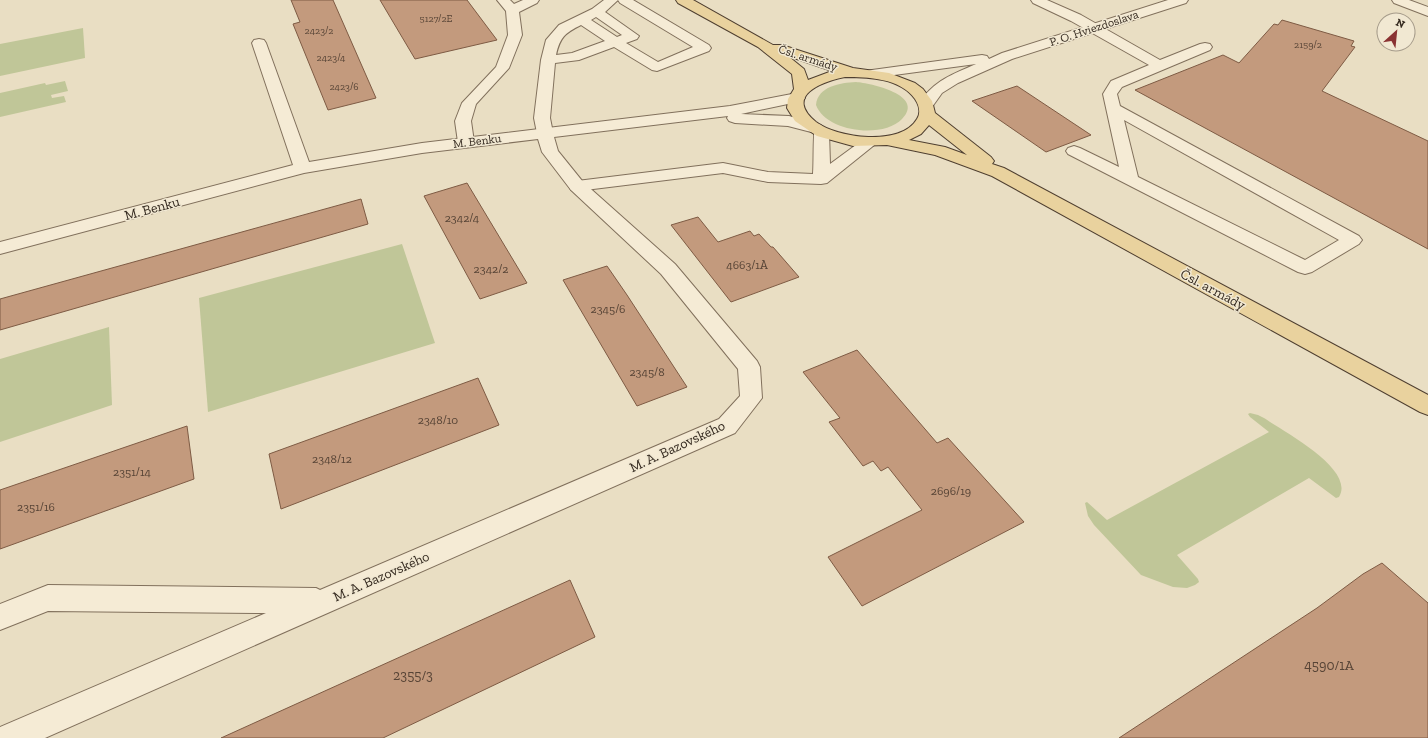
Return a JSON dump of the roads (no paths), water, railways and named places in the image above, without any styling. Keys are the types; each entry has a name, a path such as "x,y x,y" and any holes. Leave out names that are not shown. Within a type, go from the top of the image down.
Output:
{"main road":[{"name":"Čsl. armády","path":"683,0 763,44 799,72 797,109 799,114 818,130"},
{"name":"Čsl. armády","path":"763,44 853,73"},
{"path":"799,94 811,82 823,77 853,73 872,74 890,78 906,85 918,94 926,110 998,172"},
{"path":"878,141 906,135 914,131 920,126 926,110"},
{"path":"818,130 844,139 878,141 939,151 998,172"},
{"name":"Čsl. armády","path":"998,172 1428,406"}],"street":[{"name":"P. O. Hviezdoslava","path":"926,110 937,90 953,80 1007,56 1181,0"},
{"path":"259,43 303,168"},
{"name":"P. O. Hviezdoslava","path":"872,74 1007,56"},
{"name":"M. Benku","path":"0,248 303,168 466,142 730,111 799,94"},
{"name":"M. Benku","path":"652,121 735,118 788,121 818,130"},
{"name":"M. A. Bazovského","path":"10,738 727,426 751,398 749,367 668,269 577,186 550,152 545,133"},
{"name":"M. A. Bazovského","path":"0,617 48,598 323,601"}],"lane":[{"path":"466,142 463,121 469,103 502,68 515,35 508,5 533,0"},
{"path":"583,20 615,42 657,67 704,48 624,0"},
{"path":"1037,0 1092,28 1160,66"},
{"path":"1398,0 1428,12"},
{"path":"545,133 542,118 548,60 553,40 564,28 583,20 611,2 652,28 574,57 548,60"},
{"path":"597,12 632,36"},
{"path":"1130,178 1110,94 1116,84 1205,47"},
{"path":"1074,151 1130,178 1304,268 1353,240 1113,108"},
{"path":"818,130 823,156 821,179"},
{"path":"577,186 723,168 768,177 821,179 878,141"}]}
